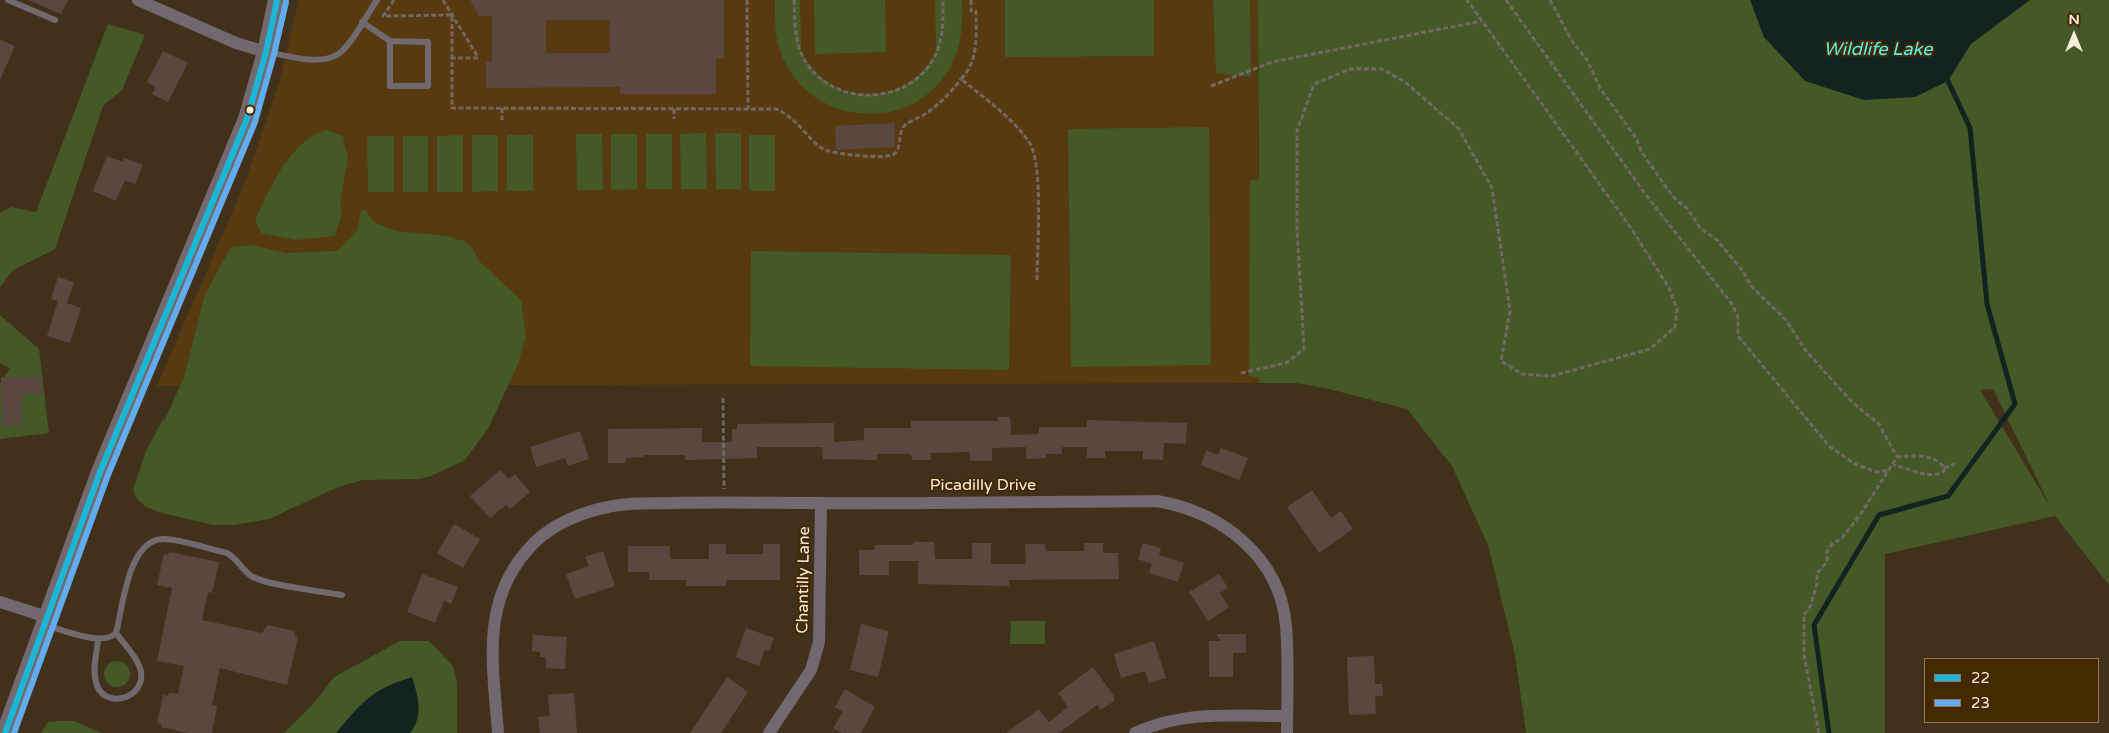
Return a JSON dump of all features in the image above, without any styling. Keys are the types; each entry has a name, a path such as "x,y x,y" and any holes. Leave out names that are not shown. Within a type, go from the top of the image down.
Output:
{"main road":[{"path":"4,733 100,472 247,119 266,52 277,0"}],"street":[{"path":"138,0 236,43 266,52"},
{"name":"Picadilly Drive","path":"498,733 492,654 493,621 505,586 513,570 534,542 562,524 609,506 724,502 1157,501 1190,509 1220,523 1247,544 1268,574 1276,590 1286,626 1287,733"},
{"name":"Chantilly Lane","path":"769,733 811,670 819,642 821,503"},
{"path":"0,602 45,621"},
{"path":"1135,733 1164,721 1198,715 1287,716"}],"lane":[{"path":"8,0 55,20"},
{"path":"266,52 317,60 331,58 342,52 377,0"},
{"path":"362,22 390,41 428,42 428,86 390,86 390,41"},
{"path":"45,621 98,640 108,639 116,633 134,561 143,547 157,540 165,539 227,553 236,559 247,573 260,580 342,595"},
{"path":"98,640 95,675 97,686 104,694 113,699 128,697 139,686 141,674 138,665 116,633"}],"path":[{"path":"394,0 383,16 452,15"},
{"path":"443,0 478,58 452,58"},
{"path":"747,0 748,109"},
{"path":"794,0 797,40 804,58 812,70 839,90 869,96 894,92 904,87 920,76 932,62 943,31 943,0"},
{"path":"452,15 452,108 776,109 788,115 823,149 836,153 883,157 894,154 898,148 901,132 905,125 930,111 969,71 976,43 976,11 971,11 971,0"},
{"path":"1241,373 1286,363 1304,349 1297,228 1297,131 1314,84 1350,69 1382,69 1405,82 1459,129 1492,188 1510,311 1501,361 1522,374 1552,376 1650,349 1675,327 1677,309 1669,288 1636,235 1466,0"},
{"path":"1506,0 1649,199 1732,304 1738,317 1738,336 1761,365 1829,446 1854,464 1877,472 1890,470"},
{"path":"1550,0 1572,41 1587,60 1600,88 1636,138 1642,151 1668,190 1677,201 1687,208 1700,228 1717,240 1742,270 1752,287 1786,320 1806,351 1852,402 1879,424 1897,457 1894,465 1880,482 1875,494 1862,512 1842,538 1832,544 1827,552 1827,562 1818,573 1811,605 1804,615 1804,655 1819,733"},
{"path":"1212,86 1272,62 1482,21"},
{"path":"961,79 1005,116 1032,148 1037,170 1037,280"},
{"path":"502,108 502,120"},
{"path":"674,109 674,118"},
{"path":"723,398 724,502"},
{"path":"1897,457 1920,456 1932,458 1940,462 1944,468"},
{"path":"1894,465 1931,475 1940,474 1944,468 1955,464"}],"shaded area":[{"path":"299,0 1258,0 1259,383 157,386 244,185 279,83"}],"green space":[{"path":"775,0 800,0 801,50 809,64 820,76 833,85 847,91 877,94 893,90 908,83 922,72 932,58 936,47 935,0 962,0 960,41 952,64 935,87 914,103 889,112 863,114 837,108 814,96 795,78 781,53 777,40"},
{"path":"814,0 885,0 886,52 815,54"},
{"path":"1005,0 1154,0 1154,56 1005,57"},
{"path":"1213,0 1250,0 1251,77 1216,73"},
{"path":"1258,0 2109,0 2109,585 2055,516 1885,554 1885,733 1526,733 1515,655 1488,545 1452,466 1407,409 1325,388 1296,383 1259,383 1259,378 1249,376 1250,181 1259,179","holes":["1993,389 2051,508 1980,390"]},
{"path":"108,24 145,35 122,90 103,106 55,249 13,270 0,287 0,213 11,207 36,212"},
{"path":"1209,127 1211,365 1071,367 1068,129"},
{"path":"327,130 343,136 348,159 340,201 340,218 335,236 296,240 261,233 255,220 274,180 292,154 303,143 314,135"},
{"path":"706,133 707,189 681,189 680,134"},
{"path":"715,133 741,133 741,189 716,189"},
{"path":"576,134 602,134 603,190 577,190"},
{"path":"611,134 637,134 637,189 611,190"},
{"path":"646,134 672,134 672,189 646,189"},
{"path":"463,135 463,192 437,192 437,136"},
{"path":"472,135 498,135 498,191 472,192"},
{"path":"507,135 533,135 533,191 507,191"},
{"path":"749,135 775,135 775,191 749,191"},
{"path":"367,136 394,136 394,192 368,192"},
{"path":"403,136 428,136 428,192 403,192"},
{"path":"361,210 366,211 375,223 397,231 446,236 464,241 473,248 478,260 521,300 526,336 518,364 489,427 465,460 431,476 418,479 363,480 338,487 269,519 233,525 214,525 162,513 146,507 137,499 133,490 146,451 163,419 164,421 184,377 205,294 231,247 252,245 286,253 337,251 357,231"},
{"path":"751,251 1011,255 1009,370 750,366"},
{"path":"0,315 39,349 49,433 0,439 0,384 10,368 0,363"},
{"path":"1011,621 1045,621 1045,644 1010,644"},
{"path":"400,641 429,641 453,666 457,683 457,733 284,733 314,703 334,677"},
{"path":"117,661 127,664 130,674 127,684 117,687 107,684 104,674 107,664"},
{"path":"74,721 102,733 41,733 48,722"}],"water":[{"name":"Wildlife Lake","path":"1750,0 2030,0 1971,44 1948,81 1915,97 1864,100 1805,81 1764,37"},
{"path":"412,677 418,699 418,713 417,720 410,733 336,733 361,705 377,692"}],"building":[{"path":"28,0 68,0 61,14"},
{"path":"470,0 724,0 724,59 716,59 716,94 620,94 620,87 486,88 486,62 492,62 492,16 479,16","holes":["546,20 610,20 610,53 546,53"]},
{"path":"0,40 15,46 0,80"},
{"path":"163,51 188,63 168,102 152,94 156,87 147,82"},
{"path":"895,123 895,147 836,150 835,126"},
{"path":"107,156 123,162 124,158 143,165 135,184 125,180 116,201 93,191"},
{"path":"58,277 74,282 67,303 81,308 70,343 47,336 58,301 51,299"},
{"path":"1,377 42,377 42,394 22,394 22,426 2,426"},
{"path":"997,417 1010,417 1011,435 1039,434 1039,427 1087,427 1087,420 1187,423 1186,444 1164,443 1163,460 1143,459 1143,451 1105,451 1105,458 1087,458 1087,447 1062,447 1062,454 1046,454 1046,458 1026,459 1026,447 992,448 992,461 970,461 970,452 931,453 931,460 912,460 911,454 877,454 877,460 823,459 822,447 757,447 757,458 685,460 685,455 643,455 643,457 626,458 626,463 608,463 608,429 702,428 702,442 732,442 732,429 737,429 737,424 834,423 834,442 864,440 864,428 911,428 911,421 998,421"},
{"path":"580,431 589,459 568,466 565,458 536,467 530,447"},
{"path":"1221,448 1248,458 1239,480 1201,465 1206,450 1218,455"},
{"path":"500,470 509,479 515,474 530,492 510,509 506,505 490,518 470,496"},
{"path":"1312,490 1331,518 1341,511 1353,529 1319,553 1287,507"},
{"path":"454,524 480,539 463,568 437,553"},
{"path":"913,542 934,542 935,559 972,559 972,543 991,543 991,564 1026,564 1025,544 1045,544 1046,551 1084,551 1084,543 1103,543 1103,553 1118,553 1119,579 1009,580 1009,586 918,584 918,561 889,561 889,575 859,575 859,550 875,550 874,545 913,545"},
{"path":"1143,543 1161,548 1159,555 1184,563 1178,582 1149,573 1152,564 1138,559"},
{"path":"709,544 726,544 726,554 763,554 763,544 780,544 780,580 726,580 726,586 686,586 686,580 649,580 649,572 628,572 628,546 670,546 670,559 709,559"},
{"path":"603,551 615,586 575,599 566,574 589,566 585,557"},
{"path":"169,552 219,562 212,593 208,592 202,620 262,633 267,625 295,631 294,636 298,637 287,685 220,668 212,705 217,706 212,733 188,733 161,727 162,724 157,723 163,695 168,696 169,693 178,694 184,666 157,661 172,588 157,585 164,554 168,555"},
{"path":"422,574 458,587 451,604 444,601 435,623 407,612"},
{"path":"1219,574 1228,588 1220,593 1229,607 1208,621 1189,592"},
{"path":"861,624 889,631 878,677 850,670"},
{"path":"746,628 774,638 769,651 765,650 759,666 736,657"},
{"path":"1216,634 1246,634 1246,653 1233,653 1233,677 1209,677 1209,641 1221,641"},
{"path":"533,635 567,637 565,669 546,668 546,657 540,657 540,652 532,651"},
{"path":"1154,641 1166,678 1149,683 1145,671 1121,678 1114,654"},
{"path":"1374,656 1375,684 1382,684 1383,696 1375,696 1376,714 1349,715 1347,657"},
{"path":"1093,667 1114,696 1114,701 1101,710 1097,705 1059,733 1006,733 1039,709 1049,722 1068,707 1058,693"},
{"path":"727,677 748,692 721,733 690,733"},
{"path":"845,689 875,707 861,733 842,733 833,728 843,712 835,707"},
{"path":"574,693 577,733 540,733 538,717 550,716 548,695"}],"waterway":[{"path":"1829,733 1814,625 1879,515 1948,496 2015,404 1987,304 1970,128 1948,81"}],"transit line":[{"name":"22","path":"5,733 100,472 247,119 266,52 277,0"},
{"name":"23","path":"14,733 108,475 255,122 286,2"}]}
